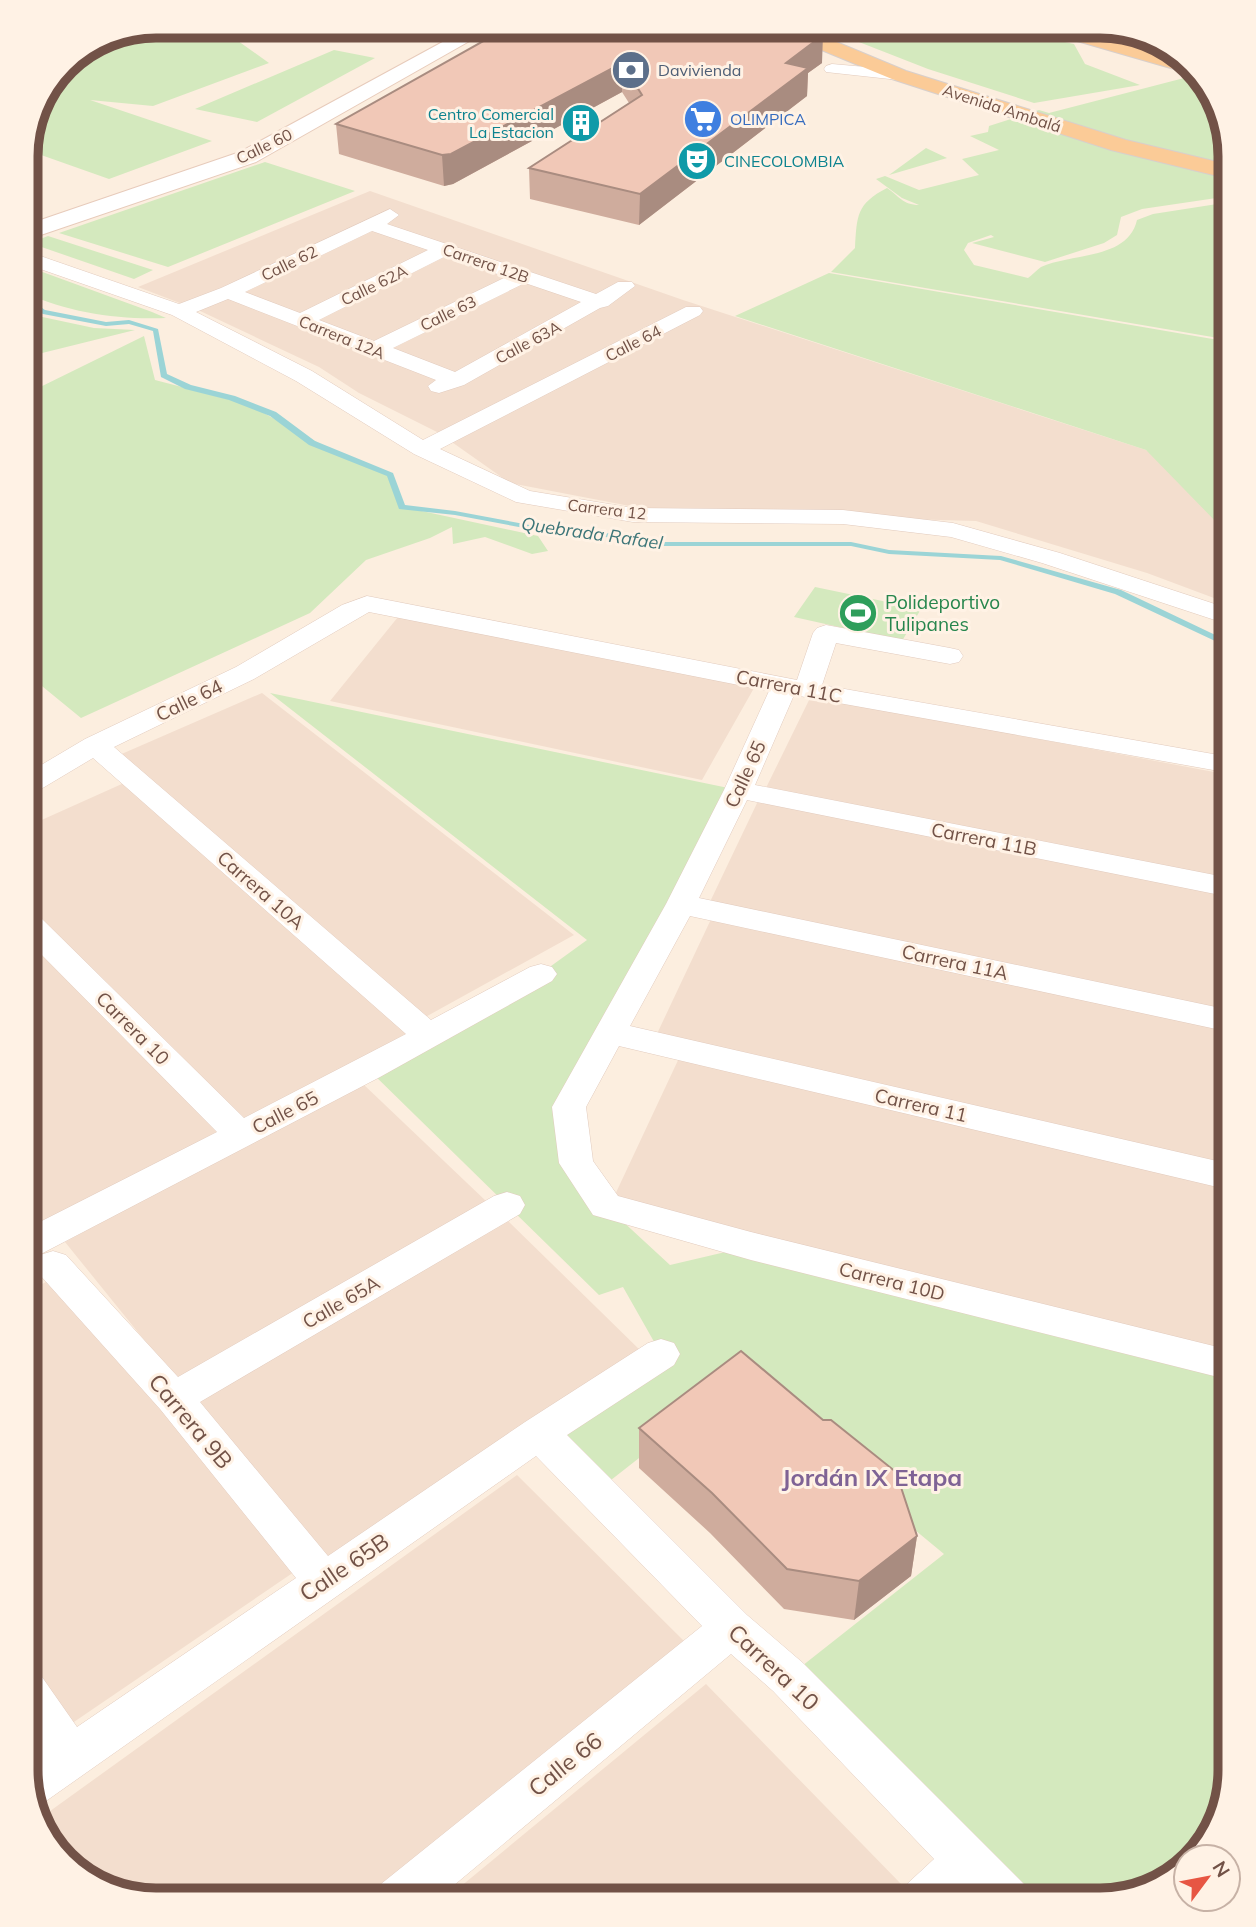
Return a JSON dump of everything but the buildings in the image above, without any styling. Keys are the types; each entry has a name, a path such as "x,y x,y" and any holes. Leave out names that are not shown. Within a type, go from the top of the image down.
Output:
{"main road":[{"name":"Calle 60","path":"39,211 228,149 435,38"},
{"name":"Calle 60","path":"39,229 248,157 465,38"},
{"name":"Avenida Ambalá","path":"811,39 899,75 1119,145 1218,169"},
{"path":"1091,39 1169,62"}],"street":[{"path":"832,69 899,75"},
{"name":"Calle 62","path":"179,311 228,292 397,212"},
{"name":"Carrera 12B","path":"370,224 601,302"},
{"name":"Calle 62A","path":"302,320 446,249"},
{"name":"Carrera 12","path":"39,262 179,311 304,376 422,449 524,497 633,515 843,517 953,530 1051,558 1218,613"},
{"name":"Calle 63","path":"373,350 523,276"},
{"name":"Calle 63A","path":"427,390 456,380 601,302 625,286"},
{"name":"Carrera 12A","path":"228,292 456,380"},
{"name":"Calle 64","path":"422,449 693,311"},
{"name":"Carrera 11C","path":"351,610 367,604 796,687 1218,763"},
{"name":"Calle 64","path":"39,779 95,745 245,673 351,610"},
{"name":"Calle 65","path":"576,1163 569,1107 681,904 738,790 826,633 950,656"},
{"name":"Carrera 10A","path":"95,745 428,1035"},
{"name":"Carrera 11B","path":"738,790 1218,886"},
{"name":"Carrera 11A","path":"681,904 1218,1018"},
{"name":"Carrera 10","path":"39,933 240,1134"},
{"name":"Calle 65","path":"40,1255 240,1134 368,1069 541,974"},
{"name":"Carrera 11","path":"611,1033 1218,1174"},
{"name":"Carrera 10D","path":"576,1163 606,1206 751,1246 1218,1362"},
{"name":"Calle 65A","path":"174,1398 507,1205"},
{"name":"Carrera 9B","path":"40,1255 174,1398 323,1581"},
{"name":"Calle 65B","path":"39,1779 539,1433 661,1354"},
{"name":"Carrera 10","path":"539,1433 732,1628 788,1677 994,1888"},
{"name":"Calle 66","path":"413,1888 732,1628"},
{"path":"38,1708 71,1756"},
{"path":"937,1888 966,1860"}],"shaded area":[{"path":"370,191 683,300 1146,450 1218,498 1218,600 1147,573 976,521 661,512 510,483 439,433 359,393 319,367 198,310 138,287"},
{"path":"398,617 754,688 702,780 330,701"},
{"path":"262,693 574,935 420,1020 117,756"},
{"path":"811,696 1218,773 1218,881 765,790"},
{"path":"124,783 412,1030 243,1125 39,925 39,821"},
{"path":"759,799 1218,889 1218,1012 708,906"},
{"path":"713,915 1218,1022 1218,1166 655,1038"},
{"path":"39,941 225,1127 38,1229"},
{"path":"680,1056 1218,1183 1218,1354 613,1199"},
{"path":"362,1083 487,1202 179,1383 65,1242"},
{"path":"503,1216 644,1354 328,1561 193,1400"},
{"path":"53,1278 297,1570 68,1726 38,1683 38,1286"},
{"path":"517,1475 686,1643 383,1888 133,1886 97,1873 73,1854 54,1830 46,1814"},
{"path":"706,1684 903,1886 901,1888 459,1888"}],"green space":[{"path":"156,38 234,38 269,63 153,106 90,100 212,141 109,179 39,154 43,126 51,104 63,85 97,54 119,45"},
{"path":"851,39 1052,39 1074,44 1085,64 1140,85 1034,103 928,69"},
{"path":"334,50 375,58 257,122 195,109"},
{"path":"1187,77 1209,111 1218,165 1185,164 1179,167 1218,176 1218,198 1142,209 1121,217 1117,235 1104,243 1045,262 972,243 994,237 991,235 968,243 964,250 974,265 1028,278 1041,267 1111,249 1132,233 1137,220 1153,214 1218,204 1218,338 831,272 855,248 860,212 869,200 887,188 905,202 919,205 902,198 876,179 885,176 919,190 979,175 962,159 999,150 970,136 988,132 989,126 1039,110 1049,113"},
{"path":"926,148 947,158 889,175"},
{"path":"265,162 355,191 168,267 59,233"},
{"path":"48,236 153,270 134,279 39,246 39,240"},
{"path":"39,271 166,318 94,314 39,299"},
{"path":"829,273 1218,340 1218,524 1146,450 735,316"},
{"path":"39,316 94,328 135,330 39,354"},
{"path":"144,336 155,380 247,404 337,453 390,475 403,507 538,536 548,551 532,554 485,537 453,544 452,527 430,538 366,560 310,613 81,718 39,683 39,388"},
{"name":"Polideportivo Tulipanes","path":"815,587 921,609 902,641 794,617"},
{"path":"270,693 738,790 569,1107 606,1206 670,1265 751,1246 1218,1362 1218,1771 1209,1816 1202,1830 1192,1843 1172,1843 1172,1863 1159,1873 1145,1880 1115,1887 994,1888 788,1677 944,1554 736,1382 597,1491 539,1433 661,1354 623,1287 599,1295 368,1069 540,974 587,940"}],"waterway":[{"name":"Quebrada Rafael","path":"39,309 43,312 106,324 129,322 156,330 164,375 188,387 232,398 273,414 312,443 390,475 402,507 455,513 551,531 618,536 663,544 851,544 889,552 1001,558 1118,592 1218,639"}],"place":[{"name":"Davivienda","path":"631,70"},
{"name":"OLIMPICA","path":"703,119"},
{"name":"Centro Comercial La Estacion","path":"581,123"},
{"name":"CINECOLOMBIA","path":"697,161"},
{"name":"Polideportivo Tulipanes","path":"858,613"}],"district":[{"name":"Jordán IX Etapa","path":"872,1477"}]}
